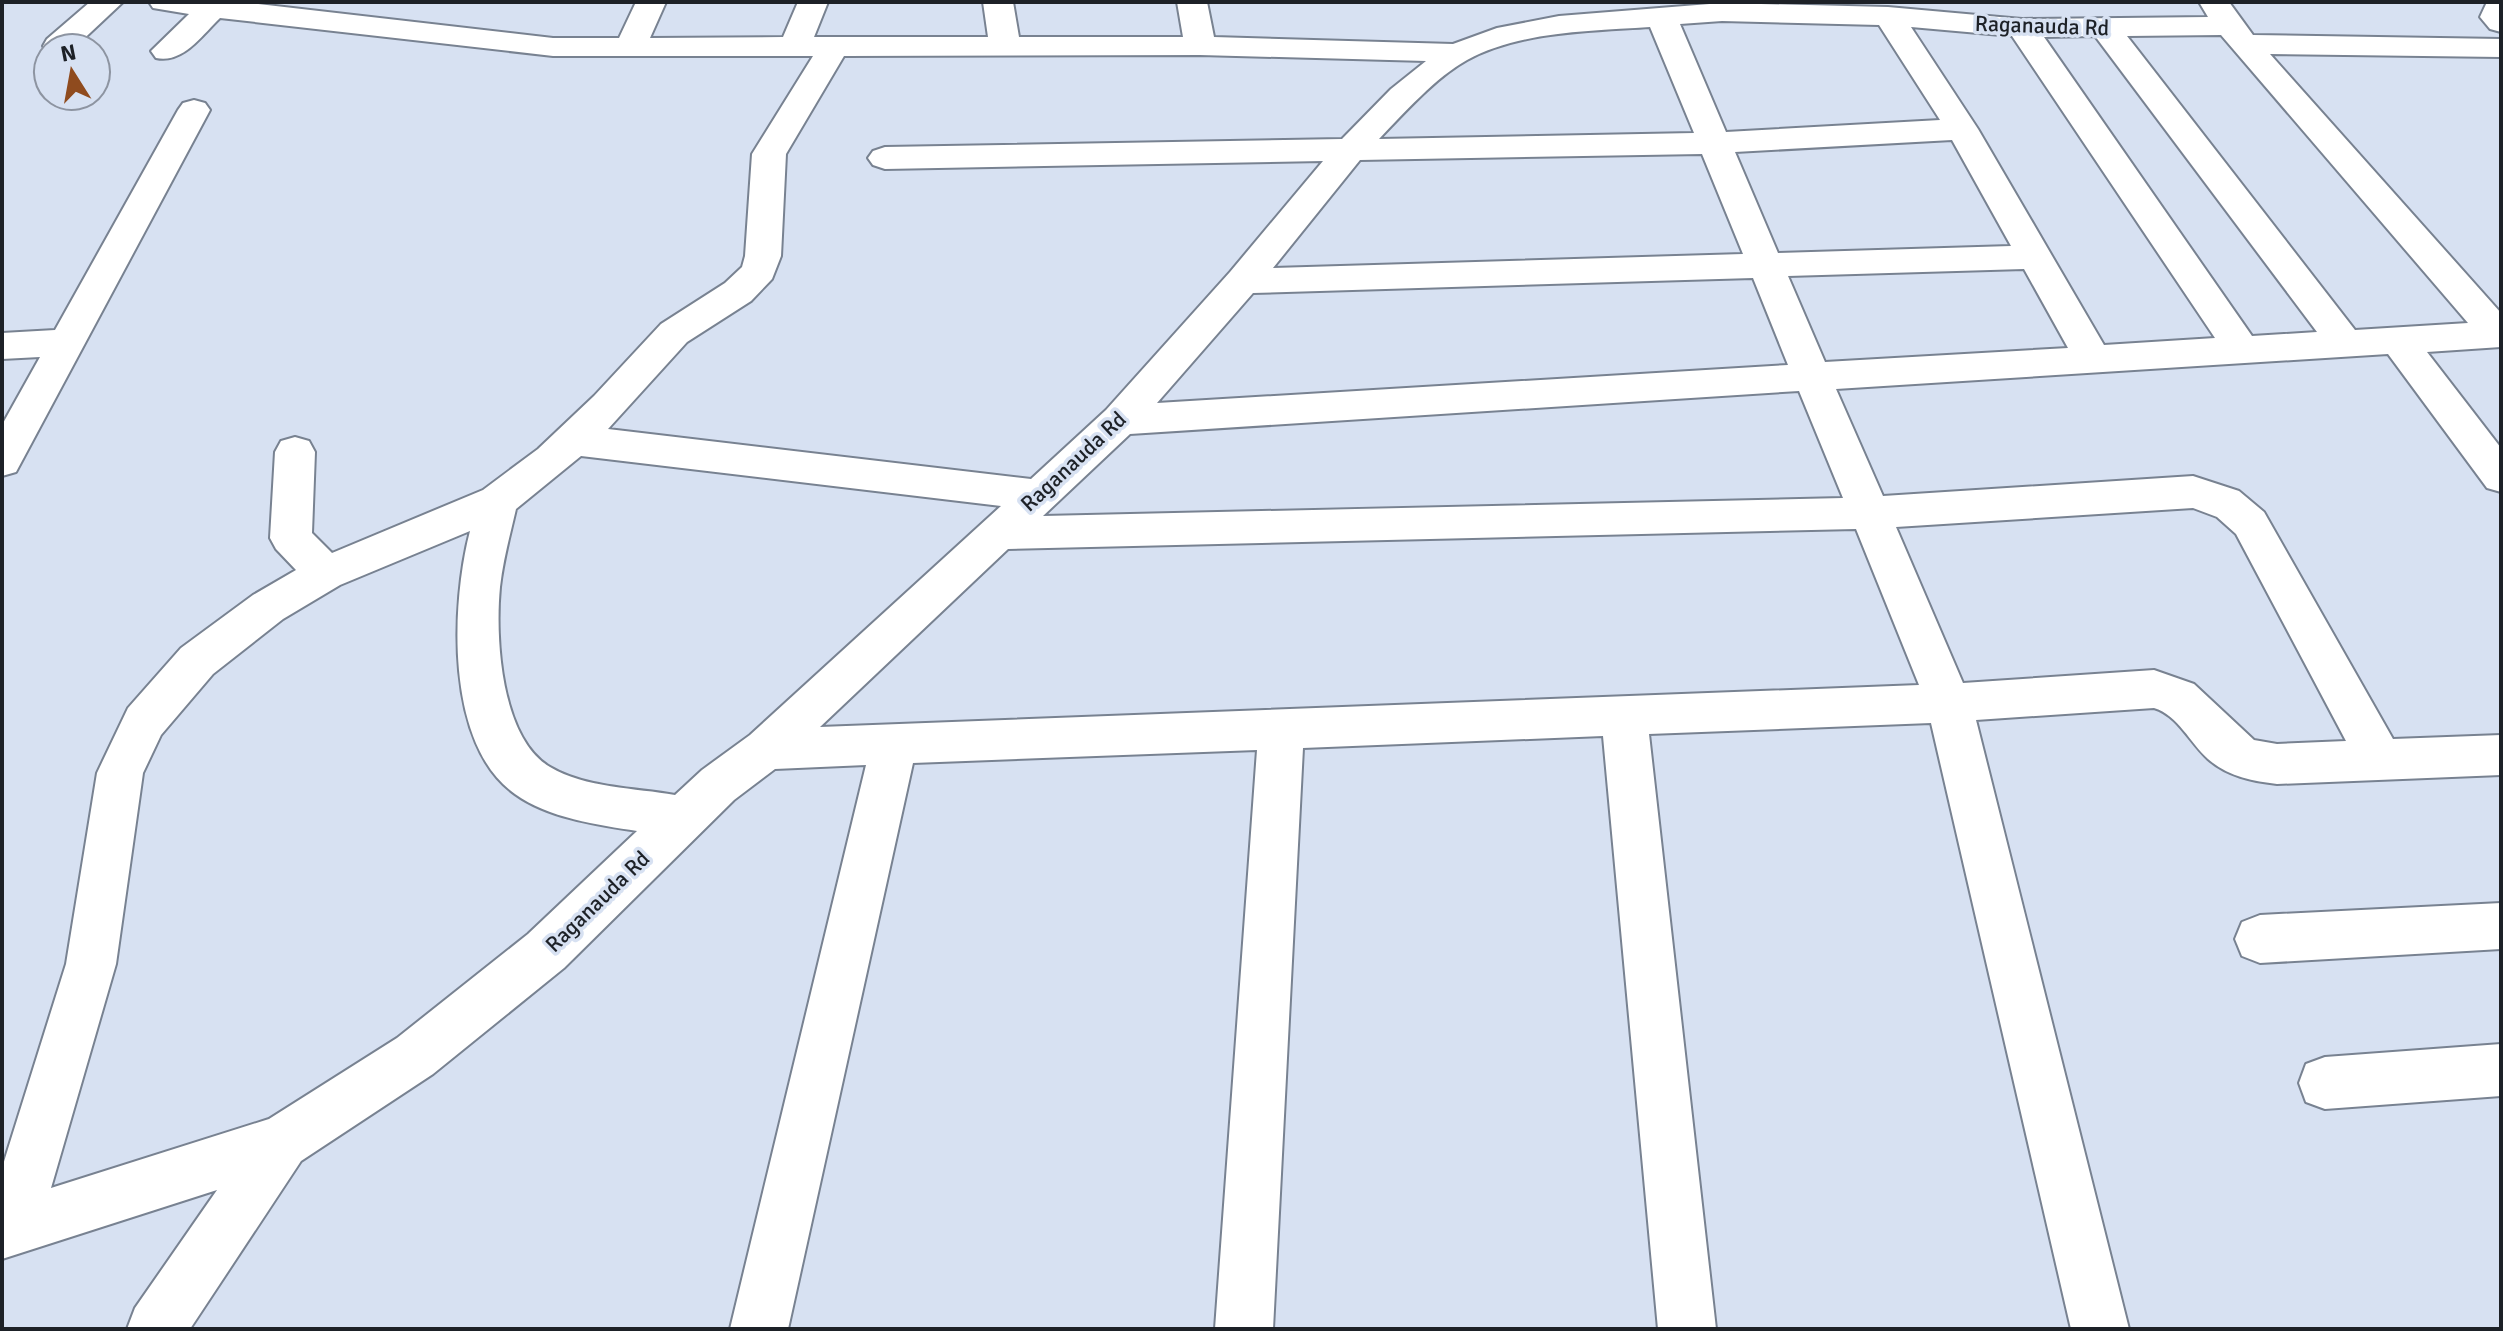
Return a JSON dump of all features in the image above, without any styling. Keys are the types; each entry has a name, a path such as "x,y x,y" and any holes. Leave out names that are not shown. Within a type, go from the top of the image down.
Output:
{"street":[{"path":"74,32 108,2"},
{"path":"164,2 553,47 1200,46 1456,53"},
{"path":"630,47 651,2"},
{"path":"7,1230 91,964 120,773 144,722 197,661 268,607 325,573 497,501 552,460 674,333 738,292 759,270 765,235 769,154 815,47 813,2"},
{"path":"998,2 1005,48"},
{"path":"1192,2 1200,46"},
{"path":"2501,3 2495,17 2501,23"},
{"name":"Raganauda Rd","path":"7,1230 282,1142 415,1056 534,961 718,785 766,749 1120,420 1243,281 1350,150 1402,96 1456,53 1508,35 1559,25 1720,7 1888,16 1936,11 2022,28 2230,24 2501,48"},
{"path":"167,51 213,8"},
{"path":"1661,16 1949,703 2100,1329"},
{"path":"1888,16 1962,129 2093,359"},
{"path":"2230,24 2499,334"},
{"path":"2104,27 2346,344"},
{"path":"2022,28 2243,351"},
{"path":"2,461 194,110"},
{"path":"885,158 1714,143 1962,129"},
{"path":"1243,281 2033,257"},
{"path":"1120,420 2499,334"},
{"path":"2398,341 2501,477"},
{"path":"2,346 66,343"},
{"path":"573,440 1037,495"},
{"path":"295,452 291,538 325,573"},
{"path":"996,533 1870,513 2193,492 2222,499 2238,509 2250,523 2379,758"},
{"path":"497,501 478,596 484,699 506,757 532,782 570,795 683,818"},
{"path":"766,749 1949,703 2167,690 2178,695 2221,743 2238,756 2277,764 2501,755"},
{"path":"1624,715 1687,1329"},
{"path":"1244,1329 1281,729"},
{"path":"759,1329 894,744"},
{"path":"2260,939 2501,926"},
{"path":"2325,1083 2501,1070"},
{"path":"156,1329 282,1142"}]}
